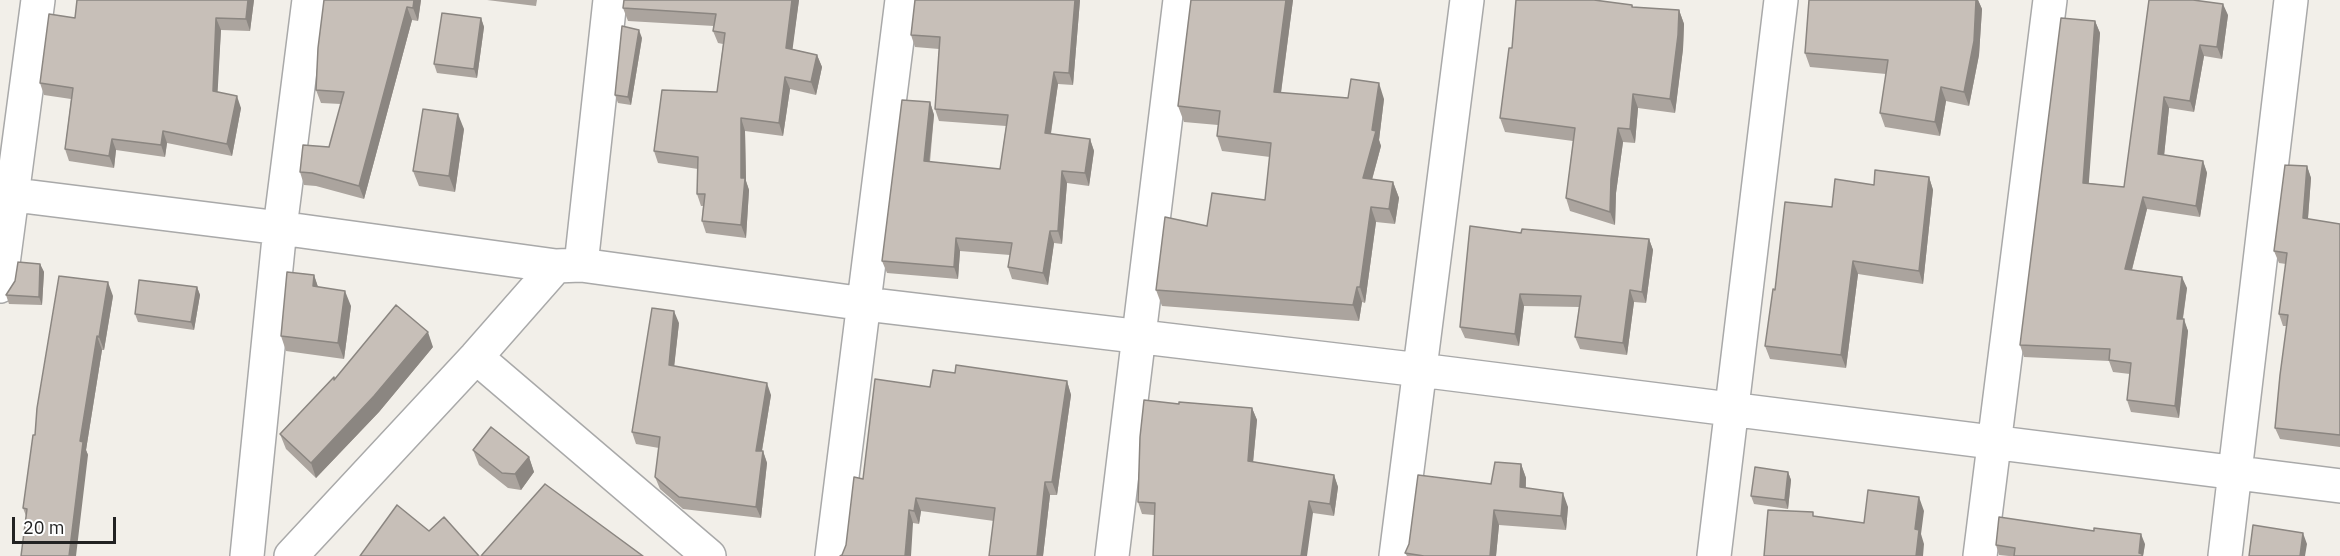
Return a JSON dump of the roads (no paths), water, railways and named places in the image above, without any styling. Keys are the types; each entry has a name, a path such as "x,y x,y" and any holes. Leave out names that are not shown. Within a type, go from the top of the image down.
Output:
{"street":[{"path":"0,285 6,194 38,0"},
{"path":"248,556 280,228 309,0"},
{"path":"291,556 476,357 569,266 610,0"},
{"path":"832,556 902,0"},
{"path":"1112,556 1180,0"},
{"path":"1396,556 1467,0"},
{"path":"1713,556 1782,0"},
{"path":"1980,556 2050,0"},
{"path":"2225,556 2291,0"},
{"path":"6,194 865,303 1995,441 2234,474 2340,486"},
{"path":"476,357 709,556"}]}
